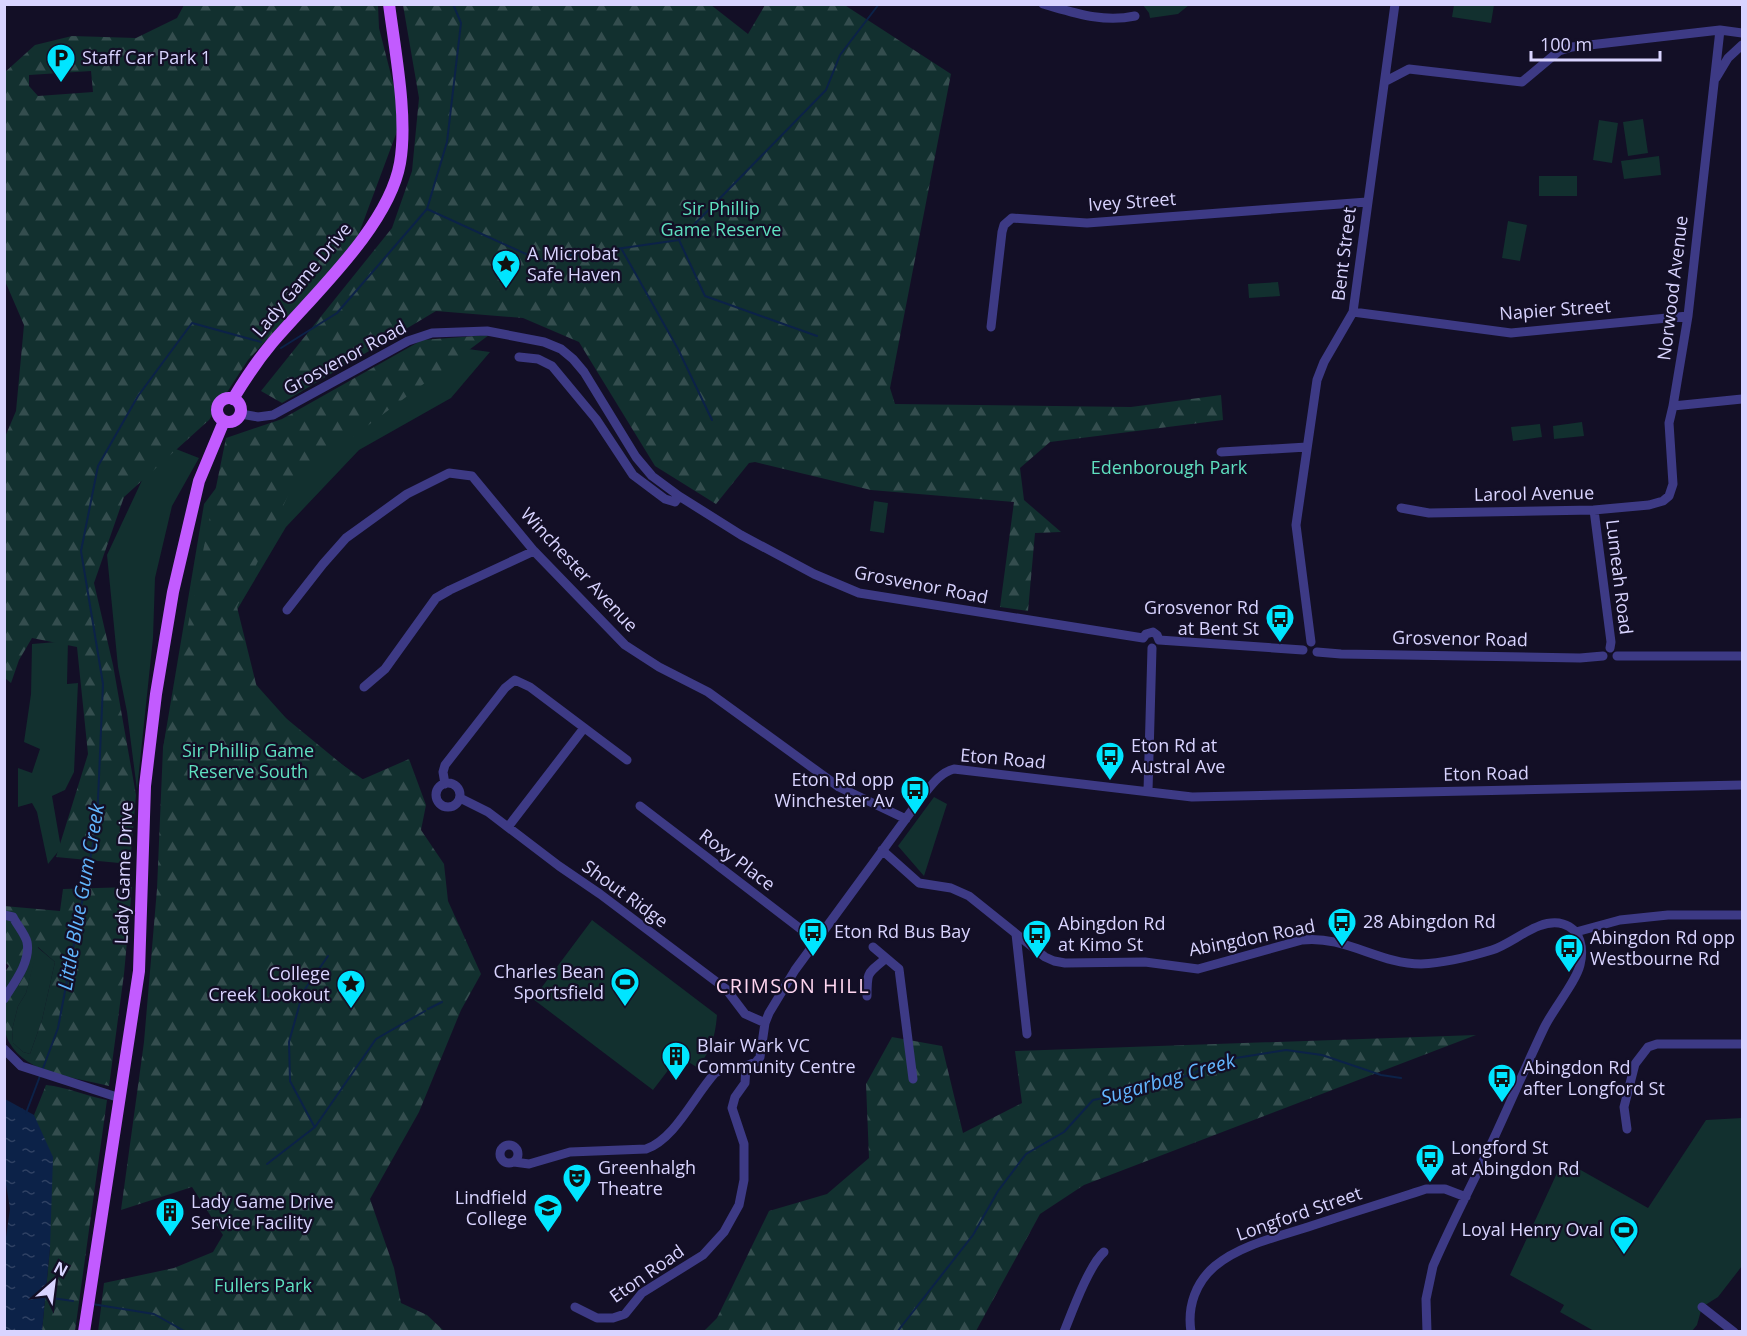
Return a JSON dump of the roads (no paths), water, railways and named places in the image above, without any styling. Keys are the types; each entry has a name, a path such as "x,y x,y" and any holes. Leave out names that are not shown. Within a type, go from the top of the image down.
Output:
{"main road":[{"name":"Lady Game Drive","path":"233,399 249,372 341,266 387,202 400,165 402,138 399,79 389,4"},
{"path":"225,399 233,399 241,406 241,414 234,421 224,421 217,411 219,404 225,399"},
{"name":"Lady Game Drive","path":"84,1332 139,971 145,786 156,694 173,592 199,481 224,421"}],"street":[{"path":"1043,4 1103,19 1118,20 1135,16"},
{"name":"Bent Street","path":"1311,642 1296,525 1306,447 1317,380 1327,356 1353,312 1395,4"},
{"path":"1386,81 1409,69 1522,82 1559,51 1572,47 1720,30 1743,33"},
{"name":"Norwood Avenue","path":"1666,498 1673,484 1669,423 1688,316 1720,30"},
{"name":"Norwood Avenue","path":"1715,80 1728,58 1743,45"},
{"name":"Ivey Street","path":"991,327 1002,232 1004,225 1012,218 1088,223 1367,202"},
{"name":"Napier Street","path":"1353,312 1511,333 1688,316"},
{"name":"Grosvenor Road","path":"241,414 258,417 273,415 408,341 432,333 467,331 508,334 544,342 561,349 584,372 640,462 652,476 741,535 814,574 859,593 1143,638 1153,632 1157,635 1155,644"},
{"name":"Grosvenor Road","path":"519,357 545,361 561,375 596,419 633,475 665,500 675,502 679,496"},
{"path":"1673,406 1743,399"},
{"path":"1221,452 1306,447"},
{"name":"Winchester Avenue","path":"287,610 322,564 346,538 407,494 449,472 472,477 534,551 625,645 659,667 708,692 839,787 906,819"},
{"name":"Larool Avenue","path":"1401,508 1429,513 1594,510 1649,505 1666,498"},
{"name":"Lumeah Road","path":"1594,510 1610,648"},
{"path":"364,687 385,669 436,598 534,551"},
{"path":"1311,642 1317,645 1315,656 1305,655 1304,650 1305,644 1311,642"},
{"path":"1148,791 1155,644 1304,650"},
{"path":"1617,656 1616,651 1610,648 1606,649 1603,656 1611,662 1617,656 1743,656"},
{"name":"Grosvenor Road","path":"1317,652 1508,657 1603,656"},
{"path":"445,784 443,772 445,765 511,681 525,683 627,760"},
{"path":"508,827 584,728"},
{"name":"Eton Road","path":"575,1307 597,1318 613,1318 625,1314 642,1293 703,1255 724,1232 739,1205 744,1180 744,1144 732,1108 735,1097 745,1083 746,1066 756,1062 759,1057 765,1023 780,992 815,940 940,776 954,770 1192,797 1743,786"},
{"path":"445,784 456,786 460,792 457,803 450,807 440,803 437,792 445,784"},
{"name":"Shout Ridge","path":"460,798 489,812 723,987 745,1014 765,1023"},
{"name":"Roxy Place","path":"640,806 815,940"},
{"name":"Abingdon Road","path":"882,850 920,884 960,891 1045,957 1054,961 1145,962 1198,969 1316,939 1346,944 1404,963 1421,964 1491,950 1532,930 1553,923 1570,927 1576,932"},
{"path":"4,915 13,917 27,942 27,950 18,978 4,999"},
{"path":"1427,1332 1426,1299 1430,1276 1545,1024 1579,968 1581,946 1576,932 1620,920 1668,915 1743,915"},
{"path":"1016,934 1027,1034"},
{"path":"873,947 899,969 913,1079"},
{"path":"867,996 866,979 872,970 885,959"},
{"path":"1627,1129 1624,1107 1635,1064 1648,1047 1657,1044 1743,1044"},
{"path":"4,1049 21,1066 120,1098"},
{"path":"514,1162 529,1164 570,1152 653,1147 669,1133 715,1073 724,1068 746,1066"},
{"name":"Longford Street","path":"1191,1332 1192,1302 1198,1285 1216,1265 1236,1253 1269,1239 1426,1189 1445,1189 1466,1197"},
{"path":"1064,1332 1087,1280 1104,1252"},
{"path":"1702,1307 1734,1332"}],"water":[{"path":"5,1099 34,1115 53,1157 50,1248 42,1331 5,1331 4,1251 10,1209 5,1178"}],"waterway":[{"name":"Little Blue Gum Creek","path":"281,348 337,313 427,209 447,142 461,23 453,4"},
{"name":"Little Blue Gum Creek","path":"679,240 826,90 840,55 879,4"},
{"path":"427,209 539,260 679,240 705,296 817,336"},
{"path":"621,248 678,349 712,420"},
{"name":"Little Blue Gum Creek","path":"42,1071 58,1028 97,823 103,684 81,551 98,466 138,396 192,323 261,342"},
{"path":"314,1126 290,1081 289,1042 303,992 328,956"},
{"path":"428,1009 442,1002"},
{"path":"267,1164 315,1127 376,1039 425,1011"},
{"name":"Sugarbag Creek","path":"897,1332 973,1235 998,1191 1026,1154 1064,1132 1093,1100 1134,1092 1189,1075 1223,1060 1286,1050 1322,1055 1381,1075 1401,1078"},
{"name":"Little Blue Gum Creek","path":"26,1113 40,1076"},
{"path":"45,1297 73,1301"},
{"path":"92,1304 154,1314 186,1332"}],"place":[{"name":"Staff Car Park 1","path":"61,84"},
{"name":"A Microbat Safe Haven","path":"506,290"},
{"name":"Grosvenor Rd at Bent St","path":"1280,644"},
{"name":"Eton Rd at Austral Ave","path":"1110,782"},
{"name":"Eton Rd opp Winchester Av","path":"915,816"},
{"name":"28 Abingdon Rd","path":"1342,948"},
{"name":"Eton Rd Bus Bay","path":"813,958"},
{"name":"Abingdon Rd at Kimo St","path":"1037,960"},
{"name":"Abingdon Rd opp Westbourne Rd","path":"1569,974"},
{"name":"Charles Bean Sportsfield","path":"625,1008"},
{"name":"College Creek Lookout","path":"351,1010"},
{"name":"Blair Wark VC Community Centre","path":"676,1082"},
{"name":"Abingdon Rd after Longford St","path":"1502,1104"},
{"name":"Longford St at Abingdon Rd","path":"1430,1184"},
{"name":"Greenhalgh Theatre","path":"577,1204"},
{"name":"Lindfield College","path":"548,1234"},
{"name":"Lady Game Drive Service Facility","path":"170,1238"},
{"name":"Loyal Henry Oval","path":"1624,1256"}],"district":[{"name":"CRIMSON HILL","path":"793,986"}],"park label":[{"name":"Sir Phillip Game Reserve","path":"721,219"},
{"name":"Edenborough Park","path":"1169,468"},
{"name":"Sir Phillip Game Reserve South","path":"248,762"},
{"name":"Fullers Park","path":"263,1286"}]}
